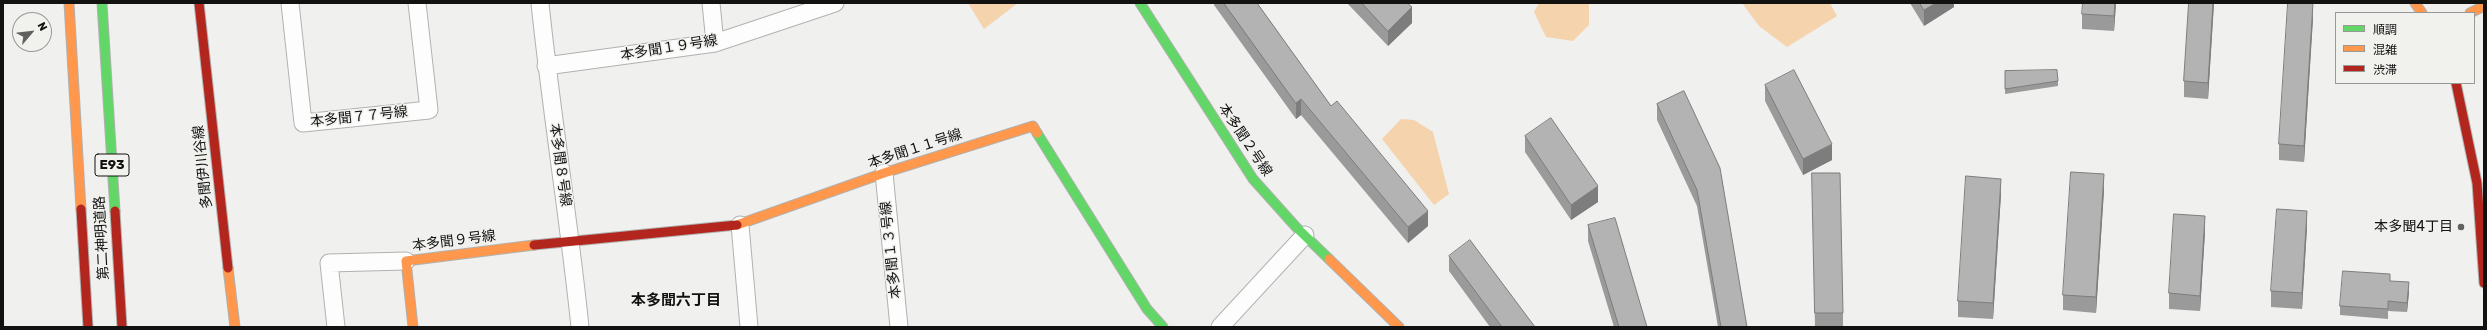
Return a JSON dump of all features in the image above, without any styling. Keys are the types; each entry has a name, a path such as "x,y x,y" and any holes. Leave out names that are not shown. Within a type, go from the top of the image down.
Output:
{"main road":[{"name":"第二神明道路","path":"69,3 88,327"},
{"name":"第二神明道路","path":"102,3 122,327"},
{"name":"多聞伊川谷線","path":"199,3 235,327"},
{"name":"本多聞２号線","path":"1140,3 1253,179 1305,235 1399,327"},
{"path":"2415,3 2421,12"},
{"path":"2472,12 2484,6"},
{"path":"2456,84 2477,182 2484,283"},
{"name":"本多聞１１号線","path":"571,241 740,225 884,173 1033,126 1147,309 1163,327"},
{"name":"本多聞９号線","path":"413,327 406,261 571,241"}],"street":[{"name":"本多聞７７号線","path":"290,3 303,123 429,110 417,3"},
{"name":"本多聞８号線","path":"540,3 546,66 571,241 580,327"},
{"path":"711,3 715,43"},
{"name":"本多聞１９号線","path":"546,66 715,43 836,3"},
{"name":"本多聞１３号線","path":"884,173 899,327"},
{"path":"740,225 749,327"},
{"path":"1220,327 1305,235"},
{"path":"336,327 329,263 406,261"}],"shaded area":[{"path":"968,3 1018,3 984,29"},
{"path":"1539,3 1589,3 1589,25 1573,41 1546,37 1534,12"},
{"path":"1742,3 1830,3 1837,16 1787,47 1759,26"},
{"path":"1401,119 1414,120 1433,132 1449,194 1434,205 1382,139"}],"building":[{"path":"1224,3 1257,3 1331,106 1337,101 1428,211 1408,227 1301,99 1296,103"},
{"path":"1362,3 1407,3 1412,7 1388,31"},
{"path":"1920,3 1936,3 1924,10"},
{"path":"2083,3 2115,3 2114,16 2082,14"},
{"path":"2189,3 2213,3 2208,83 2184,81"},
{"path":"2288,3 2313,3 2304,146 2279,144"},
{"path":"1794,70 1832,144 1803,159 1765,85"},
{"path":"2057,70 2058,81 2005,89 2005,71"},
{"path":"1684,91 1720,168 1747,327 1721,327 1697,190 1657,104"},
{"path":"1551,118 1598,186 1571,205 1525,136"},
{"path":"2071,172 2104,174 2096,297 2063,295"},
{"path":"1812,173 1840,173 1843,313 1815,313"},
{"path":"1966,176 2001,179 1993,303 1958,301"},
{"path":"2277,209 2307,211 2302,293 2271,291"},
{"path":"2174,214 2205,216 2200,296 2169,293"},
{"path":"1615,218 1647,327 1619,327 1588,225"},
{"path":"1470,240 1535,327 1502,327 1449,256"},
{"path":"2343,271 2390,274 2390,281 2409,282 2407,303 2388,301 2388,309 2340,306"}],"traffic: fast":[{"path":"102,3 115,211"},
{"path":"1140,3 1253,179 1296,227 1329,259"},
{"path":"1037,133 1147,309 1163,327"}],"traffic: slow":[{"path":"69,3 81,209"},
{"path":"2415,3 2421,12"},
{"path":"2472,12 2484,6"},
{"path":"737,225 884,173 1033,126 1037,133"},
{"path":"413,327 406,261 534,245"},
{"path":"1329,259 1399,327"},
{"path":"228,268 235,327"}],"traffic: jam":[{"path":"199,3 228,268"},
{"path":"2456,84 2477,183 2484,283"},
{"path":"81,209 88,327"},
{"path":"115,211 122,327"},
{"path":"534,245 737,225"}],"place":[{"name":"本多聞4丁目","path":"2461,227"}],"district":[{"name":"本多聞六丁目","path":"676,301"}]}
